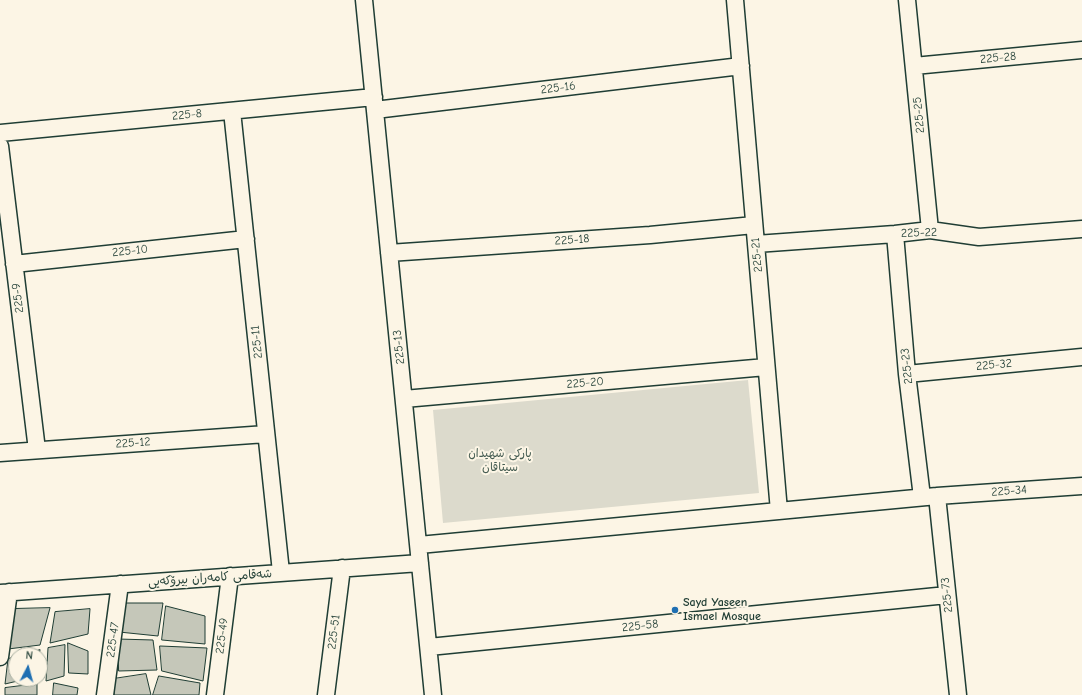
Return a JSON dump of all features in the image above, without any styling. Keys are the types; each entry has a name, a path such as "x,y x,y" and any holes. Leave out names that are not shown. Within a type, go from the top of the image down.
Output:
{"street":[{"name":"225-13","path":"364,0 433,695"},
{"name":"225-21","path":"736,0 779,511"},
{"name":"225-25","path":"908,0 930,230"},
{"name":"225-28","path":"914,66 1082,50"},
{"name":"225-16","path":"374,104 741,66"},
{"name":"225-8","path":"0,133 232,111 374,104"},
{"name":"225-11","path":"232,111 281,572"},
{"name":"225-9","path":"0,146 36,450"},
{"name":"225-18","path":"389,253 650,235 754,225"},
{"name":"225-22","path":"756,244 930,230 979,237 1082,229"},
{"name":"225-23","path":"895,234 907,374 930,496"},
{"name":"225-10","path":"14,264 246,239"},
{"name":"225-32","path":"907,374 1082,357"},
{"name":"225-20","path":"404,399 766,367"},
{"name":"225-12","path":"0,453 266,434"},
{"name":"225-34","path":"419,546 930,496 1082,486"},
{"name":"225-73","path":"930,496 947,595 956,695"},
{"name":"شه‌قامی كامەران بیرۆكەیی","path":"4,592 420,563"},
{"name":"225-51","path":"326,695 342,568"},
{"name":"225-49","path":"215,695 230,576"},
{"name":"225-47","path":"105,695 120,584"},
{"path":"0,657 4,592"},
{"name":"225-58","path":"429,647 947,595"}],"green space":[{"name":"پارکی شهیدان سیتاقان","path":"748,380 759,493 443,523 433,410"}],"building":[{"path":"121,603 163,603 158,636 119,632"},
{"path":"166,606 205,616 205,644 162,640"},
{"path":"50,608 40,645 8,647 11,609"},
{"path":"90,609 88,634 50,643 55,612"},
{"path":"118,639 153,640 157,670 119,671"},
{"path":"68,643 88,651 88,674 69,673"},
{"path":"65,645 64,676 48,680 48,648"},
{"path":"160,646 207,648 203,681 162,671"},
{"path":"8,659 8,683 5,684"},
{"path":"146,674 151,695 114,695 113,679"},
{"path":"159,676 200,683 199,695 153,695"},
{"path":"54,683 78,688 77,695 53,695"},
{"path":"37,687 37,695 5,695 5,688"}],"place":[{"name":"Sayd Yaseen Ismael Mosque","path":"675,610"}]}
